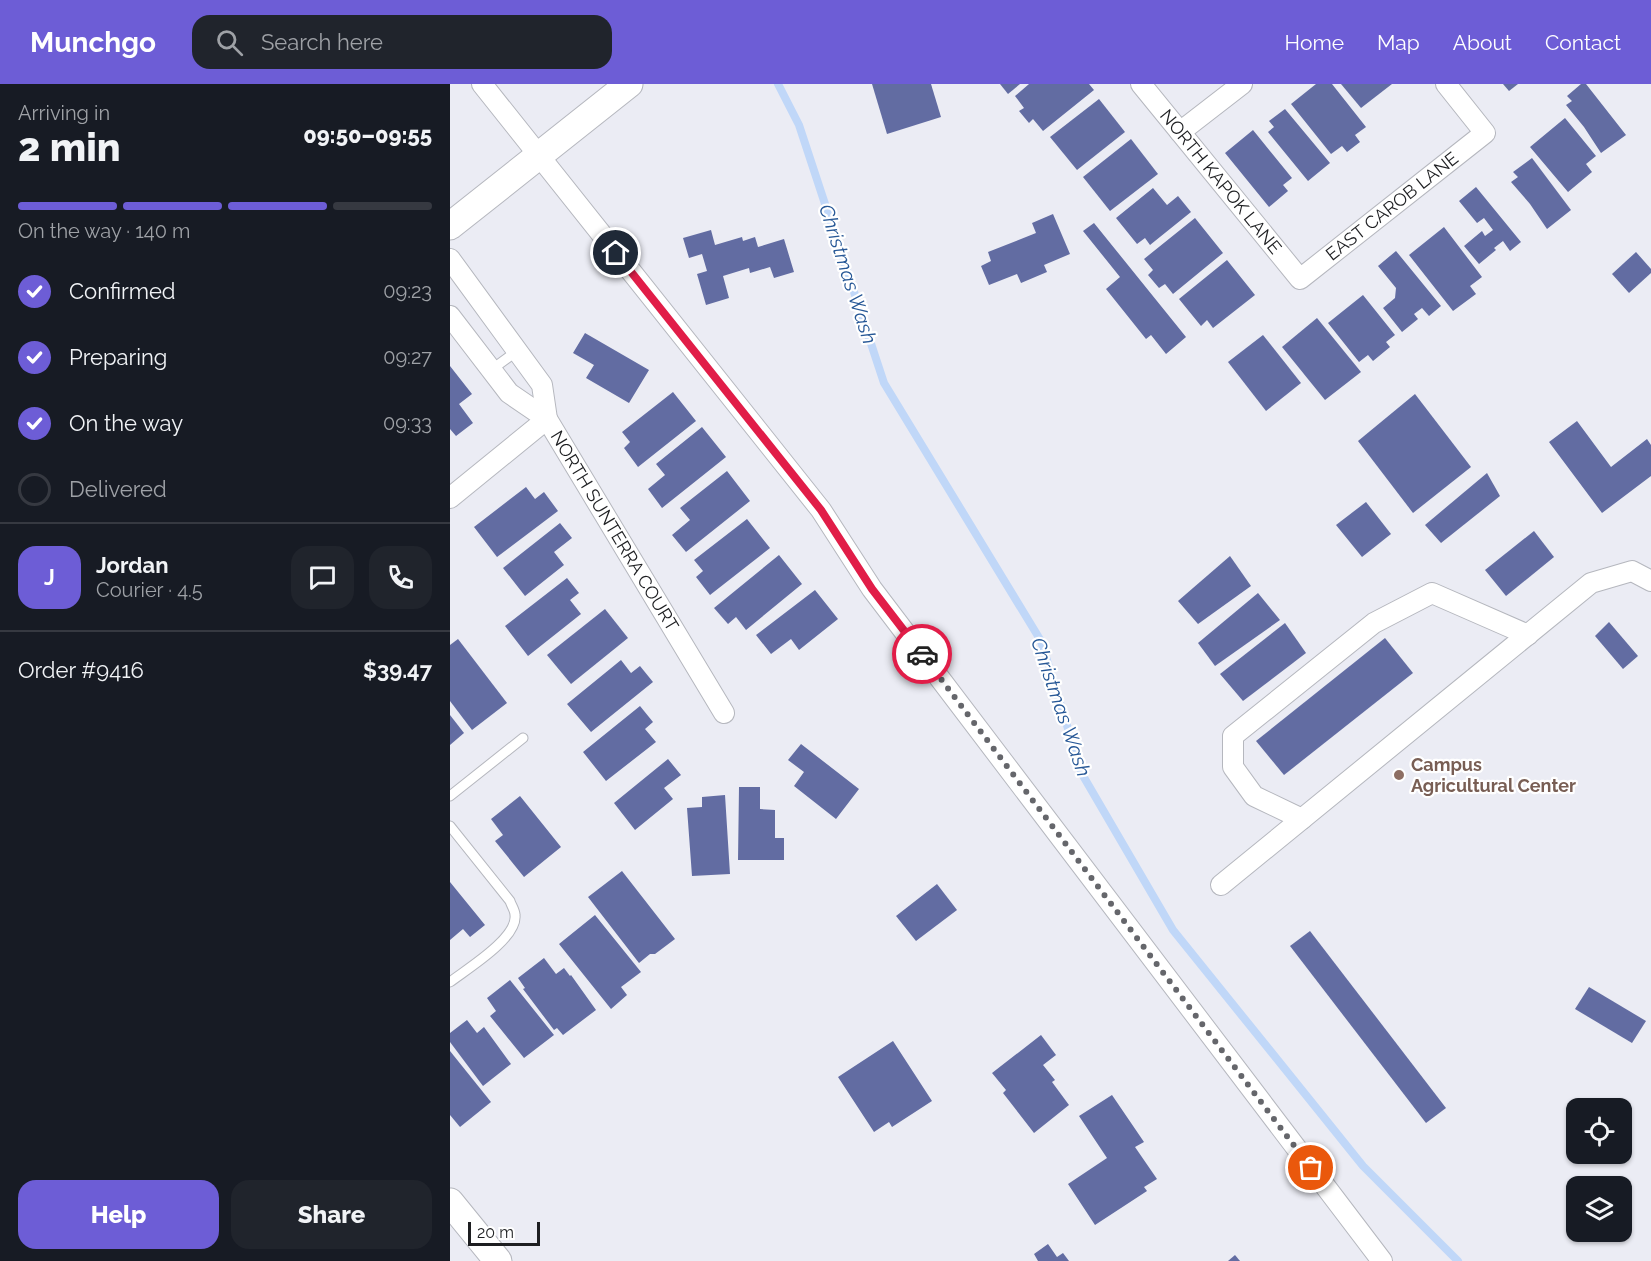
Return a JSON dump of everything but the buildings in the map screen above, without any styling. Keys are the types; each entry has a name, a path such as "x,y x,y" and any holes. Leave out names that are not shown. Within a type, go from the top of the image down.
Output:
{"main road":[{"path":"450,226 629,84"},
{"path":"450,1202 498,1261"}],"street":[{"path":"482,84 821,510 872,589 1382,1261"},
{"name":"NORTH KAPOK LANE","path":"1141,84 1300,279"},
{"path":"1180,132 1242,84"},
{"name":"EAST CAROB LANE","path":"1300,279 1485,133 1446,84"},
{"name":"NORTH SUNTERRA COURT","path":"450,259 542,385 547,419 724,713"},
{"path":"450,316 509,393 547,419 450,498"},
{"path":"1221,885 1591,583 1632,571 1651,581"},
{"path":"1302,819 1254,796 1233,767 1233,736 1374,623 1432,593 1528,635"}],"lane":[{"path":"491,370 517,351"},
{"path":"450,796 523,738"},
{"path":"450,826 510,901 516,914 514,927 505,940 450,982"}],"waterway":[{"name":"Christmas Wash","path":"778,84 799,125 884,383 1041,641 1082,774 1173,930 1363,1166 1458,1261"}],"way so far":[{"path":"922,654 1311,1168"}],"place":[{"name":"Campus Agricultural Center","path":"1399,775"}],"route":[{"path":"616,253 821,510 872,589 922,654"}]}
